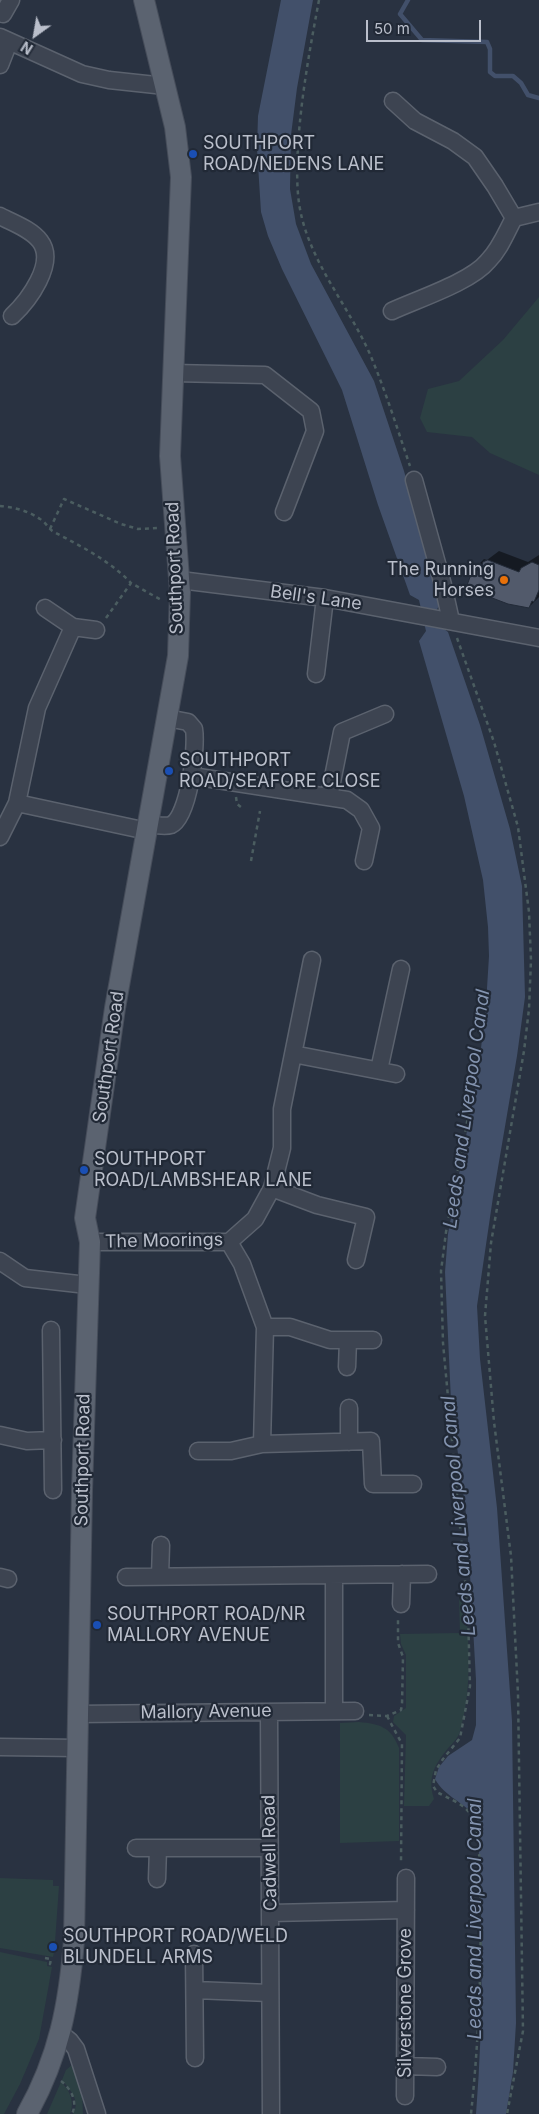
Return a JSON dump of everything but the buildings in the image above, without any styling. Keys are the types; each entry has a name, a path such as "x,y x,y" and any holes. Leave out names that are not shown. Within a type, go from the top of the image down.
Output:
{"main road":[{"name":"Southport Road","path":"27,2114 49,2068 60,2033 67,2006 74,1940 87,1285 90,1242 85,1218 116,1008 178,656 180,580 170,456 181,177 175,127 144,0"}],"street":[{"path":"0,65 5,40 82,74 109,80 166,86"},
{"path":"394,100 415,121 453,141 475,157 514,218"},
{"path":"514,218 539,212"},
{"path":"0,216 32,233 40,240 46,257 40,276 26,302 12,316"},
{"path":"392,311 470,276 488,263 501,245 514,218"},
{"path":"173,373 265,375 311,411 315,431 284,512"},
{"path":"414,480 443,585 444,619"},
{"name":"Bell's Lane","path":"180,580 325,598 539,638"},
{"path":"316,674 325,598"},
{"path":"45,608 73,627 100,625"},
{"path":"0,837 17,803 32,723 37,708 73,627"},
{"path":"330,797 342,732 385,714"},
{"path":"17,803 147,828 169,826 181,812 192,776 194,729 188,722 166,718"},
{"path":"192,776 347,800 361,810 371,828 364,861"},
{"name":"The Moorings","path":"90,1242 229,1242 255,1219 272,1188 282,1148 282,1109 312,960"},
{"path":"379,1070 401,969"},
{"path":"293,1054 396,1074"},
{"path":"272,1188 318,1204 366,1217 356,1260"},
{"path":"229,1242 242,1264 264,1327 262,1444"},
{"path":"0,1261 25,1278 87,1285"},
{"path":"264,1327 290,1327 330,1340 373,1340"},
{"path":"51,1330 53,1490"},
{"path":"347,1366 348,1340"},
{"path":"349,1408 349,1442"},
{"path":"0,1435 32,1441 53,1440"},
{"path":"198,1451 231,1451 262,1444 371,1441 373,1484 413,1484"},
{"path":"160,1576 161,1545"},
{"path":"400,1611 402,1574"},
{"path":"126,1577 428,1574"},
{"path":"334,1575 334,1711"},
{"name":"Cadwell Road","path":"269,1712 270,2114"},
{"name":"Mallory Avenue","path":"78,1714 358,1712"},
{"path":"0,1747 78,1748"},
{"path":"136,1848 268,1848"},
{"path":"157,1879 158,1848"},
{"name":"Silverstone Grove","path":"403,1874 406,1910 405,2096"},
{"name":"Silverstone Grove","path":"271,1913 406,1910"},
{"path":"194,1954 195,2058"},
{"path":"195,1990 269,1993"},
{"path":"60,2033 76,2049 97,2114"},
{"path":"406,2066 437,2067"}],"path":[{"path":"319,0 300,112 296,183 301,214 309,239 321,265 369,352 391,409 414,480"},
{"path":"50,529 64,499 121,524 138,529 158,528"},
{"path":"0,506 13,507 41,519 50,529 100,557 121,572 131,583 166,603"},
{"path":"100,625 131,583"},
{"path":"444,619 494,742 518,827 529,912 531,960 529,1010 491,1243 485,1316 494,1422 511,1556 518,1694 523,2031 507,2114"},
{"path":"236,792 237,804 242,808"},
{"path":"251,862 260,811"},
{"path":"469,1112 446,1232 441,1271 443,1343 468,1613 470,1686 460,1738 442,1759 436,1770 433,1786 437,1792 470,1813 476,1824 481,1939 479,2017 471,2114"},
{"path":"358,1712 387,1716 401,1710 403,1657 398,1643 400,1611"},
{"path":"387,1716 402,1744 403,1874"},
{"path":"45,1958 51,1959 50,1964 54,1964"},
{"path":"62,2082 73,2096 75,2104 72,2114"}],"green space":[{"path":"539,297 539,475 490,453 472,437 427,432 420,418 428,389 459,381 503,340"},
{"path":"459,1597 466,1597 469,1664 467,1698 460,1731 456,1740 436,1765 431,1784 434,1799 429,1806 404,1806 406,1735 393,1722 394,1716 406,1708 406,1655 401,1644 400,1634 460,1633"},
{"path":"359,1722 384,1728 392,1735 399,1748 399,1841 340,1843 340,1723"},
{"path":"0,1878 53,1880 53,1886 59,1886 55,1942 51,1942 50,1951 54,1952 53,1957 0,1948"},
{"path":"0,1952 47,1962 47,1966 52,1967 39,2039 20,2084 4,2114 0,2114"},
{"path":"73,2064 82,2090 83,2114 73,2114 76,2104 74,2096 62,2080 66,2070"},
{"path":"61,2082 71,2097 70,2114 47,2114"}],"water":[{"name":"Leeds and Liverpool Canal","path":"281,0 313,0 297,88 291,135 290,189 296,224 311,264 374,381 404,471 440,604 435,613 436,623 448,632 480,725 510,829 522,886 525,997 477,1306 480,1359 497,1508 512,1721 516,2023 513,2072 506,2114 476,2114 482,1966 477,1818 449,1795 435,1779 439,1767 448,1756 472,1740 476,1725 476,1680 467,1522 451,1401 445,1272 448,1234 479,1066 486,1004 489,956 483,880 464,796 419,641 426,631 419,600 410,595 378,505 342,390 282,269 268,236 261,212 257,149 258,116"}],"waterway":[{"path":"408,0 400,14 422,40 487,42 490,49 490,72 495,76 513,76 521,83 528,95 539,98"}],"place":[{"name":"SOUTHPORT ROAD/NEDENS LANE","path":"193,154"},
{"name":"The Running Horses","path":"504,580"},
{"name":"SOUTHPORT ROAD/SEAFORE CLOSE","path":"169,771"},
{"name":"SOUTHPORT ROAD/LAMBSHEAR LANE","path":"84,1170"},
{"name":"SOUTHPORT ROAD/NR MALLORY AVENUE","path":"97,1625"},
{"name":"SOUTHPORT ROAD/WELD BLUNDELL ARMS","path":"53,1947"}]}
